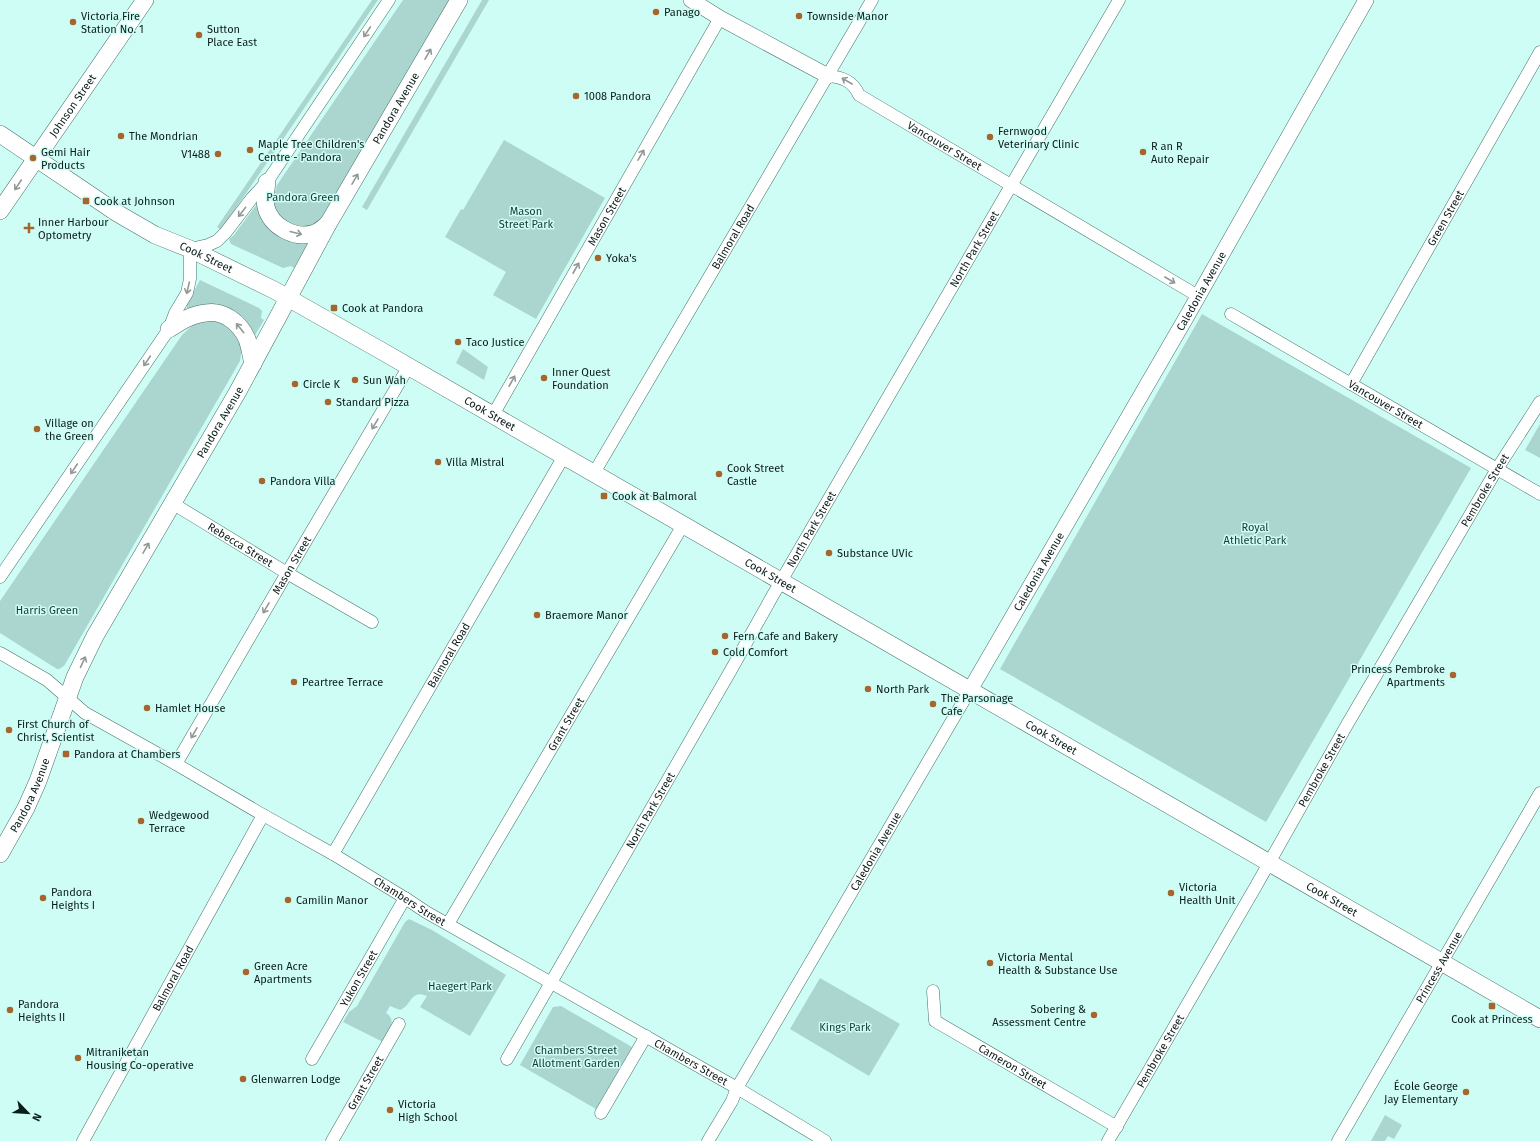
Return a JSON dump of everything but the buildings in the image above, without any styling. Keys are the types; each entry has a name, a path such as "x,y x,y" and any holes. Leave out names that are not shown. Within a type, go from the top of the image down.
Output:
{"main road":[{"name":"Johnson Street","path":"0,212 146,0"},
{"name":"Pandora Avenue","path":"0,854 26,808 38,781 75,678 94,636 253,364 328,224 459,0"},
{"name":"Cook Street","path":"0,134 117,213 155,235 190,249 288,298 409,366 1540,1019"},
{"path":"267,182 266,205 270,217 279,226 290,233 302,235 316,233 328,224"},
{"path":"169,329 188,318 206,312 219,314 232,319 241,328 248,340 253,364"}],"street":[{"path":"0,578 169,329 175,313 187,293 190,279 190,249 208,245 217,241 267,182 389,0"},
{"name":"Vancouver Street","path":"691,0 720,18 828,76 839,77 856,86 859,95 1012,184 1198,296"},
{"name":"Balmoral Road","path":"594,473 872,0"},
{"name":"North Park Street","path":"507,1059 781,581 1119,0"},
{"name":"Caledonia Avenue","path":"708,1141 732,1101 737,1088 1198,296 1366,0"},
{"name":"Mason Street","path":"493,415 720,18"},
{"name":"Green Street","path":"1351,384 1540,52"},
{"name":"Vancouver Street","path":"1230,314 1540,494"},
{"name":"Mason Street","path":"176,764 409,366"},
{"name":"Pembroke Street","path":"1108,1141 1348,723 1497,470 1540,402"},
{"name":"Balmoral Road","path":"333,854 564,456"},
{"name":"Rebecca Street","path":"172,503 287,573 372,622"},
{"name":"Grant Street","path":"448,924 683,524"},
{"name":"Chambers Street","path":"0,652 47,680 85,713 333,854 426,912 552,982 826,1141"},
{"name":"Princess Avenue","path":"1338,1141 1540,793"},
{"name":"Balmoral Road","path":"82,1141 263,815"},
{"name":"Yukon Street","path":"312,1059 405,898"},
{"name":"Cameron Street","path":"933,991 935,1021 1117,1126"},
{"name":"Grant Street","path":"332,1141 399,1024"},
{"path":"601,1113 646,1036"}],"green space":[{"path":"372,0 378,0 221,230 217,227"},
{"name":"Pandora Green","path":"403,0 450,0 323,218 313,225 306,227 299,227 286,222 277,212 274,205 277,185"},
{"path":"482,0 489,0 367,210 362,207"},
{"name":"Mason Street Park","path":"504,140 605,198 536,319 493,295 506,272 445,237 461,209 463,210"},
{"name":"Pandora Green","path":"257,204 309,242 294,268 291,266 283,268 231,244 229,239 234,235"},
{"path":"200,280 259,308 262,311 261,318 264,320 254,337 187,308 187,304"},
{"name":"Royal Athletic Park","path":"1202,314 1471,468 1266,822 1000,669"},
{"name":"Harris Green","path":"215,320 233,329 242,348 240,361 64,666 57,669 0,633 0,601 182,335 195,323"},
{"path":"463,349 488,367 484,380 456,363"},
{"path":"1540,424 1540,458 1525,450"},
{"name":"Haegert Park","path":"409,919 432,930 506,975 470,1036 420,1007 427,996 421,994 414,996 404,1008 400,1010 390,1006 386,1013 390,1016 392,1023 383,1042 343,1022 349,1012 357,1006 405,922"},
{"name":"Kings Park","path":"820,978 900,1024 869,1076 790,1029"},
{"name":"Chambers Street Allotment Garden","path":"561,1006 632,1047 596,1109 520,1065 553,1007"},
{"path":"1385,1115 1402,1125 1394,1139 1388,1136 1385,1141 1371,1141"}],"place":[{"name":"Panago","path":"656,12"},
{"name":"Townside Manor","path":"799,16"},
{"name":"Victoria Fire Station No. 1","path":"73,22"},
{"name":"Sutton Place East","path":"199,35"},
{"name":"1008 Pandora","path":"576,96"},
{"name":"The Mondrian","path":"121,136"},
{"name":"Fernwood Veterinary Clinic","path":"990,137"},
{"name":"Maple Tree Children's Centre - Pandora","path":"250,150"},
{"name":"R an R Auto Repair","path":"1143,152"},
{"name":"V1488","path":"218,154"},
{"name":"Gemi Hair Products","path":"33,158"},
{"name":"Cook at Johnson","path":"86,201"},
{"name":"Inner Harbour Optometry","path":"29,228"},
{"name":"Yoka's","path":"598,258"},
{"name":"Cook at Pandora","path":"334,308"},
{"name":"Taco Justice","path":"458,342"},
{"name":"Inner Quest Foundation","path":"544,378"},
{"name":"Sun Wah","path":"355,380"},
{"name":"Circle K","path":"295,384"},
{"name":"Standard Pizza","path":"328,402"},
{"name":"Village on the Green","path":"37,429"},
{"name":"Villa Mistral","path":"438,462"},
{"name":"Cook Street Castle","path":"719,474"},
{"name":"Pandora Villa","path":"262,481"},
{"name":"Cook at Balmoral","path":"604,496"},
{"name":"Substance UVic","path":"829,553"},
{"name":"Braemore Manor","path":"537,615"},
{"name":"Fern Cafe and Bakery","path":"725,636"},
{"name":"Cold Comfort","path":"715,652"},
{"name":"Princess Pembroke Apartments","path":"1453,675"},
{"name":"Peartree Terrace","path":"294,682"},
{"name":"North Park","path":"868,689"},
{"name":"The Parsonage Cafe","path":"933,704"},
{"name":"Hamlet House","path":"147,708"},
{"name":"First Church of Christ, Scientist","path":"9,730"},
{"name":"Pandora at Chambers","path":"66,754"},
{"name":"Wedgewood Terrace","path":"141,821"},
{"name":"Victoria Health Unit","path":"1171,893"},
{"name":"Pandora Heights I","path":"43,898"},
{"name":"Camilin Manor","path":"288,900"},
{"name":"Victoria Mental Health & Substance Use","path":"990,963"},
{"name":"Green Acre Apartments","path":"246,972"},
{"name":"Cook at Princess","path":"1492,1006"},
{"name":"Pandora Heights II","path":"10,1010"},
{"name":"Sobering & Assessment Centre","path":"1094,1015"},
{"name":"Mitraniketan Housing Co-operative","path":"78,1058"},
{"name":"Glenwarren Lodge","path":"243,1079"},
{"name":"École George Jay Elementary","path":"1466,1092"},
{"name":"Victoria High School","path":"390,1110"}]}
